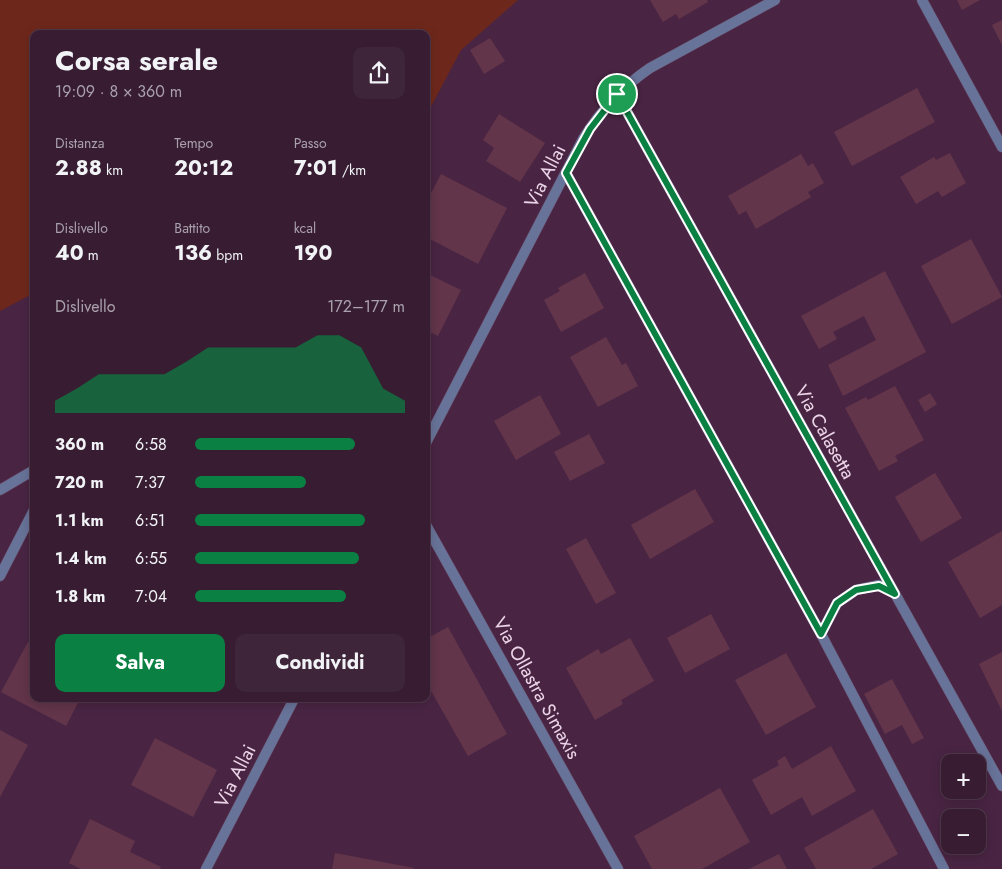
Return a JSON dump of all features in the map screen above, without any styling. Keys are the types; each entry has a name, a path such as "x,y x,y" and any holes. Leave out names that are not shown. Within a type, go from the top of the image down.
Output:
{"street":[{"name":"Via Allai","path":"430,435 590,129 617,94 650,68 776,0"},
{"path":"922,0 1002,147"},
{"name":"Via Calasetta","path":"617,94 1002,786"},
{"path":"566,173 821,634 944,869"},
{"path":"0,490 30,472"},
{"path":"0,576 30,518"},
{"name":"Via Ollastra Simaxis","path":"430,531 618,869"},
{"path":"821,634 837,603 856,590 879,586 895,594"},
{"name":"Via Allai","path":"206,869 292,702"}],"shaded area":[{"path":"0,0 518,0 461,50 430,108 430,30 30,30 30,295 0,311"}],"building":[{"path":"650,0 707,0 708,2 679,19 676,14 663,22"},
{"path":"957,0 980,0 962,10"},
{"path":"1002,20 1002,45 992,25"},
{"path":"490,38 505,61 484,74 470,50"},
{"path":"917,88 935,122 852,166 834,132"},
{"path":"499,114 545,143 520,182 486,161 494,148 483,140"},
{"path":"950,153 966,183 942,197 938,191 916,204 900,177 934,157 936,160"},
{"path":"801,154 808,166 813,163 824,183 808,192 811,197 756,229 746,211 739,215 728,196"},
{"path":"441,174 507,208 478,264 430,239 430,195"},
{"path":"971,239 1002,297 952,324 921,266"},
{"path":"885,271 926,352 843,396 828,365 876,340 864,316 833,332 837,339 819,349 801,316"},
{"path":"585,273 604,308 561,332 544,300 560,291 558,288"},
{"path":"430,275 461,290 438,336 430,332"},
{"path":"606,337 622,365 626,363 638,386 598,407 570,357"},
{"path":"895,386 924,440 895,456 898,461 879,471 845,408 866,397 868,400"},
{"path":"930,393 937,404 925,412 918,400"},
{"path":"540,395 561,434 516,460 494,421"},
{"path":"589,434 605,463 570,481 554,452"},
{"path":"935,473 962,518 921,542 895,497"},
{"path":"695,489 714,522 650,559 631,525"},
{"path":"1002,531 1002,605 980,618 948,562"},
{"path":"586,538 616,593 596,604 566,549"},
{"path":"711,614 730,649 685,673 667,638"},
{"path":"448,627 507,734 468,756 430,689 430,637"},
{"path":"630,638 654,681 621,700 623,704 595,720 566,668 598,649 601,654"},
{"path":"28,642 30,643 30,702 78,702 66,726 1,692"},
{"path":"1002,652 1002,711 979,664"},
{"path":"786,653 816,707 766,735 735,680"},
{"path":"892,679 924,738 912,744 902,725 885,734 864,694"},
{"path":"0,730 28,745 0,797"},
{"path":"155,738 217,770 193,817 131,785"},
{"path":"831,746 856,791 812,816 802,797 771,815 752,780 779,765 777,761 785,756 792,769"},
{"path":"720,788 750,842 702,869 652,869 634,836"},
{"path":"873,809 898,854 871,869 816,869 804,848"},
{"path":"90,819 135,841 130,852 161,867 160,869 81,869 69,863"},
{"path":"335,853 414,868 414,869 332,869"},
{"path":"779,854 787,869 749,869"}],"route":[{"path":"617,94 895,594 879,586 856,590 837,603 821,634 566,173 583,139 617,94"}]}
